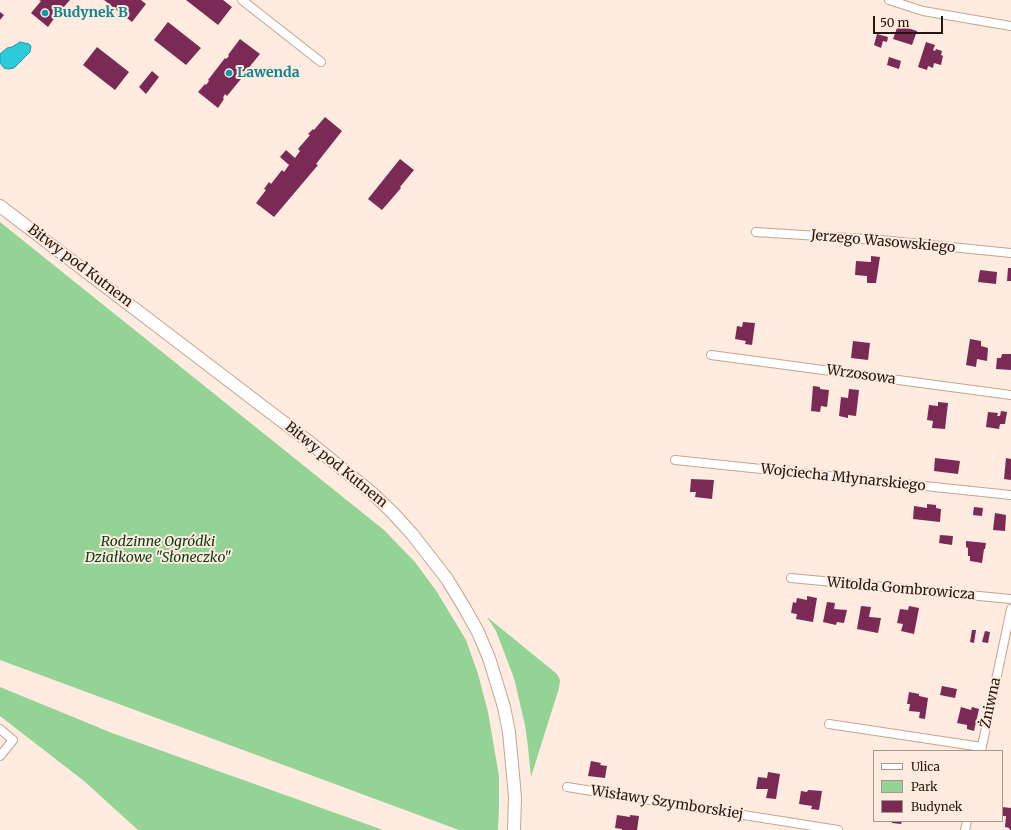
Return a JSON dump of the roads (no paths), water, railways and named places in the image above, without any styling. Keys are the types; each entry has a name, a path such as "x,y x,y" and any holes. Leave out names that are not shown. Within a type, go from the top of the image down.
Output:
{"main road":[{"name":"Bitwy pod Kutnem","path":"0,206 308,441 372,493 412,534 447,579 464,607 489,658 502,701 509,732 515,797 514,830"}],"street":[{"path":"242,0 321,62"},
{"path":"889,0 923,11 1011,26"},
{"name":"Jerzego Wasowskiego","path":"756,232 881,240 1011,253"},
{"name":"Wrzosowa","path":"711,355 1011,395"},
{"name":"Wojciecha Młynarskiego","path":"675,460 1011,496"},
{"name":"Witolda Gombrowicza","path":"791,578 1011,600"},
{"name":"Żniwna","path":"982,749 1011,609"},
{"path":"829,724 982,749"},
{"path":"0,729 13,740 0,756"},
{"name":"Wisławy Szymborskiej","path":"567,787 838,830"}],"water":[{"path":"20,42 31,46 30,52 14,68 4,68 0,63 0,54 7,48"}],"place":[{"name":"Budynek B","path":"45,13"},
{"name":"Lawenda","path":"229,73"}],"park label":[{"name":"Rodzinne Ogródki Działkowe \"Słoneczko\"","path":"158,550"}]}
